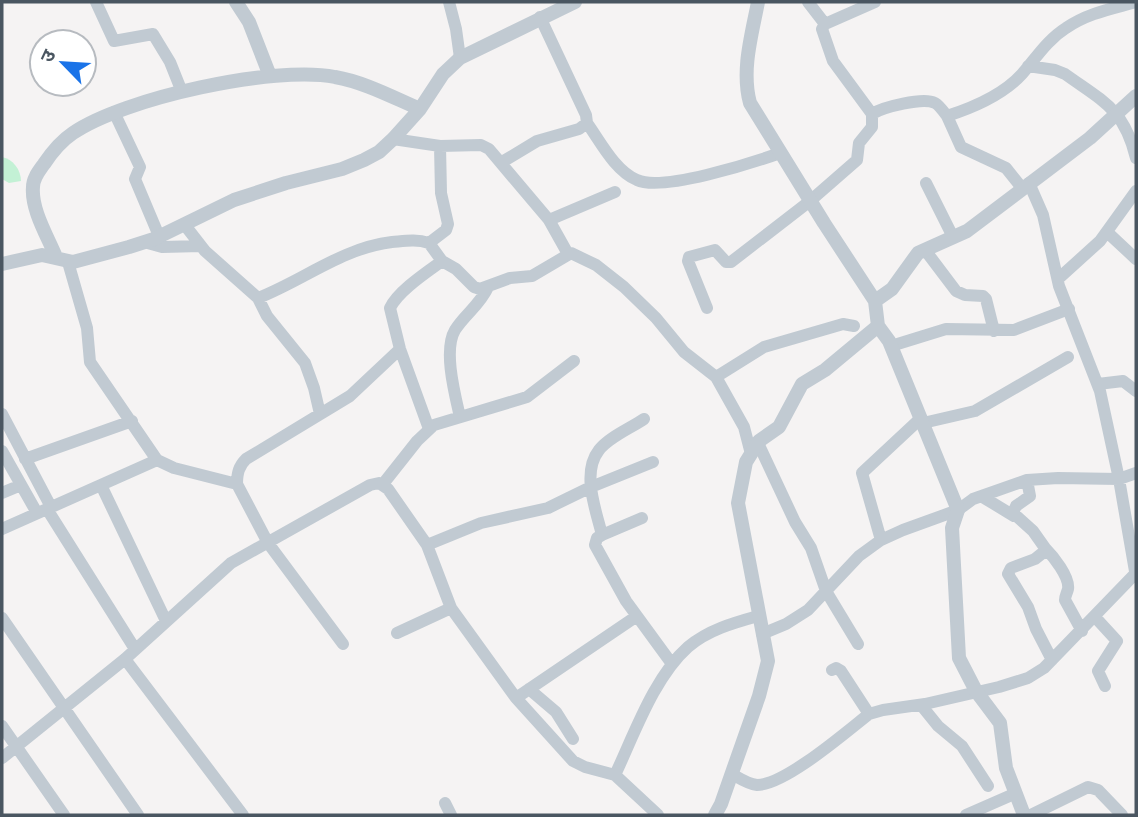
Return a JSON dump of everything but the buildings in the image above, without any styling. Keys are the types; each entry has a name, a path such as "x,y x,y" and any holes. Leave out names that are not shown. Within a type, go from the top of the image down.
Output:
{"street":[{"path":"96,2 114,41 153,34 170,62 182,92"},
{"path":"236,2 249,22 270,76"},
{"path":"449,2 460,58"},
{"path":"2,264 42,255 62,260 144,242 234,200 342,169 379,152 393,139 419,109 443,74 460,58 540,17 555,6 575,2"},
{"path":"758,2 748,61 748,94 754,112 875,301 878,326 891,346 958,510 951,528 959,658 976,691 1000,723 1006,768 1024,815"},
{"path":"808,2 825,24"},
{"path":"707,307 688,261 689,257 715,250 726,262 732,262 857,160 859,143 869,134 873,123 872,114 833,61 822,33 825,24 874,2"},
{"path":"947,116 985,100 1016,80 1041,49 1064,28 1104,9 1136,2"},
{"path":"540,17 586,115 587,123 621,169 630,176 644,183 660,182 746,166 780,153"},
{"path":"1028,66 1065,74 1117,112 1130,134 1136,158"},
{"path":"237,484 174,468 157,460 90,362 85,320 71,280 37,211 33,196 34,180 62,141 74,132 114,113 182,92 288,74 335,77 366,86 419,109"},
{"path":"875,301 892,289 918,253 967,231 1090,138 1136,96"},
{"path":"732,774 757,785 776,779 817,754 869,714 921,705 1028,678 1052,660 1135,576 1119,480 1098,384 1058,279 1043,215 1026,185 1006,168 961,147 947,116 936,103 917,102 879,109 872,114"},
{"path":"114,113 140,167 135,179 159,236"},
{"path":"502,162 537,142 579,129 587,123"},
{"path":"393,139 440,146 481,145 489,149 549,220 568,254"},
{"path":"429,243 446,230 448,224 441,193 440,146"},
{"path":"926,183 953,237"},
{"path":"1058,279 1107,232 1136,191"},
{"path":"549,220 615,192"},
{"path":"184,225 201,246 258,298 267,316 305,363 320,414"},
{"path":"1107,232 1136,260"},
{"path":"258,298 370,244 412,240 429,243 442,261 480,289 510,278 532,276 568,254 579,256 609,274 656,318 684,352 716,376 811,548 826,591 858,644"},
{"path":"144,242 162,247 201,246"},
{"path":"925,250 956,291 965,295 983,296 986,299 994,331"},
{"path":"429,429 400,349 391,305 413,283 442,261"},
{"path":"460,417 449,347 455,330 482,301 488,286"},
{"path":"891,346 946,329 1020,329 1069,309"},
{"path":"716,376 765,347 843,324 854,326"},
{"path":"715,815 759,696 768,661 738,503 746,462 754,449 779,427 802,384 825,370 878,326"},
{"path":"343,644 268,543 237,484 241,465 246,459 350,396 400,349"},
{"path":"881,540 862,473 922,421 968,415 1068,357"},
{"path":"2,758 125,659 231,563 370,485 383,484 416,442 435,425 527,397 574,361"},
{"path":"1098,384 1123,382 1136,391"},
{"path":"2,414 25,459 45,509 135,649"},
{"path":"601,535 591,487 594,463 600,450 644,419"},
{"path":"25,459 132,421"},
{"path":"2,451 21,485 45,509"},
{"path":"2,529 157,460"},
{"path":"428,545 481,523 548,508 653,462"},
{"path":"762,634 786,624 808,610 859,556 881,540 958,510 973,499 1027,480 1119,480 1136,473"},
{"path":"1014,516 1014,509 1030,496 1027,480"},
{"path":"383,484 428,545 452,608 516,698 573,761 615,775 658,815"},
{"path":"2,493 21,485"},
{"path":"101,485 166,621"},
{"path":"981,496 1033,531 1055,557 1068,585 1065,600 1082,631"},
{"path":"642,518 601,535 595,545 626,601 672,664"},
{"path":"1045,548 1041,556 1011,568 1008,574 1028,607 1052,660"},
{"path":"397,633 452,608"},
{"path":"516,698 637,616"},
{"path":"615,775 646,710 672,664 690,646 722,626 758,616"},
{"path":"1095,617 1117,642 1098,671 1105,686"},
{"path":"2,618 138,815"},
{"path":"125,659 243,815"},
{"path":"832,670 836,668 841,671 869,714"},
{"path":"529,689 556,712 573,739"},
{"path":"921,705 938,726 962,746 988,786"},
{"path":"2,726 64,815"},
{"path":"1031,815 1088,787 1098,790 1122,815"},
{"path":"966,815 1014,794"}],"green space":[{"path":"2,157 16,166 21,181 9,183 2,179"}]}
